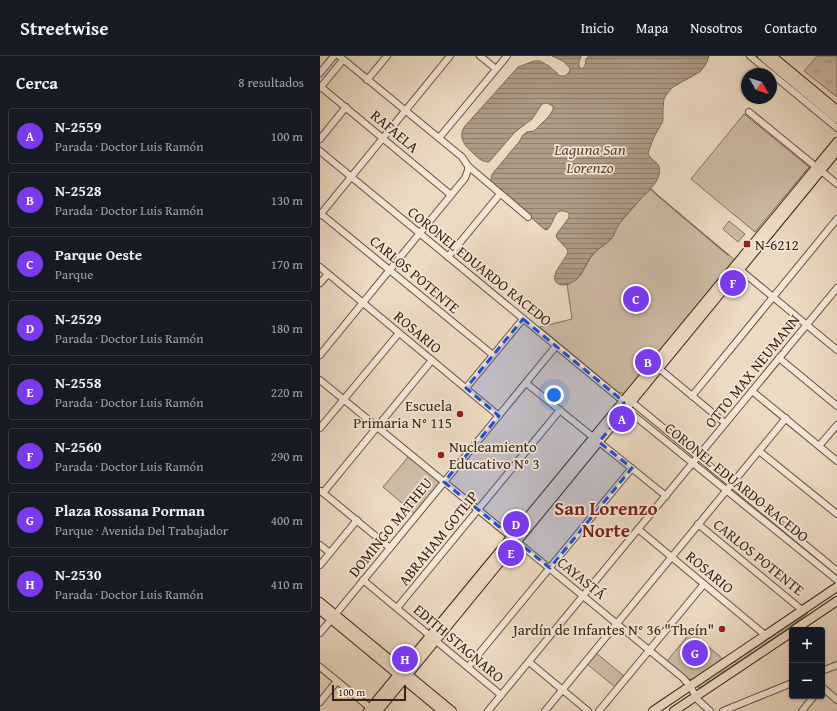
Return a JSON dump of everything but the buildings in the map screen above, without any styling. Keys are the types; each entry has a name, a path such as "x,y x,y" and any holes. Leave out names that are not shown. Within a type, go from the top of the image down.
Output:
{"main road":[{"path":"762,56 837,119"},
{"path":"772,56 837,110"},
{"path":"819,169 837,142"},
{"path":"596,440 623,401 656,366 819,169 837,151"},
{"path":"372,710 596,440 629,406 656,366"},
{"path":"652,711 837,587"},
{"path":"320,602 333,617 403,674 452,711"},
{"path":"799,627 837,602"},
{"path":"320,610 333,617"},
{"path":"674,711 789,634"},
{"path":"403,674 442,711"}],"street":[{"path":"320,73 334,56"},
{"path":"368,80 387,56"},
{"path":"320,214 450,56"},
{"path":"480,56 496,69"},
{"path":"439,138 507,56"},
{"path":"750,56 837,128"},
{"path":"321,87 341,58 462,157 468,166 528,217"},
{"name":"RAFAELA","path":"321,87 452,195"},
{"path":"320,139 346,107"},
{"path":"749,112 837,184"},
{"name":"CORONEL EDUARDO RACEDO","path":"320,152 629,406 693,463 837,580"},
{"path":"320,355 452,195 465,178 468,166"},
{"path":"448,257 500,194"},
{"name":"CARLOS POTENTE","path":"320,214 492,355"},
{"path":"692,396 837,218"},
{"name":"ROSARIO","path":"320,268 499,416"},
{"path":"737,268 837,350"},
{"path":"320,283 328,274"},
{"name":"OTTO MAX NEUMANN","path":"488,711 806,325 836,291"},
{"path":"466,388 523,319"},
{"path":"320,428 399,333"},
{"name":"DOMINGO MATHEU","path":"320,633 556,346"},
{"path":"779,358 837,406"},
{"path":"390,548 322,492 432,360"},
{"path":"656,366 725,423"},
{"name":"CAYASTÁ","path":"320,380 685,680 701,703 710,711"},
{"path":"526,383 666,496"},
{"path":"752,391 837,461"},
{"name":"CORONEL EDUARDO RACEDO","path":"629,406 698,457 835,569"},
{"name":"ABRAHAM GOTLIP","path":"397,608 560,410"},
{"path":"545,711 786,418"},
{"path":"819,446 837,425"},
{"path":"759,451 837,514"},
{"path":"468,667 632,468"},
{"path":"320,565 357,520"},
{"name":"CARLOS POTENTE","path":"698,524 802,610"},
{"name":"ROSARIO","path":"638,529 766,635"},
{"path":"320,545 330,553"},
{"path":"828,573 835,569 837,562"},
{"name":"EDITH STAGNARO","path":"363,580 501,695"},
{"path":"599,711 704,584"},
{"path":"529,662 588,711"},
{"path":"825,670 837,665"},
{"path":"320,667 372,710"},
{"path":"320,702 337,681"},
{"path":"723,711 789,684"},
{"path":"825,690 837,700"},
{"path":"802,711 812,699"}],"highlighted area":[{"path":"523,319 623,401 626,409 599,442 632,468 550,568 444,482 499,416 466,388"}],"green space":[{"path":"817,56 837,56 837,97 804,71"},
{"path":"744,114 809,167 755,232 691,179"},
{"path":"651,189 735,260 625,393 622,393 618,392 540,327 572,319 567,284 580,276 591,257"},
{"path":"729,221 745,234 738,242 723,229"},
{"path":"409,456 438,480 439,483 415,514 383,487"},
{"path":"808,613 790,627 700,688 698,686"},
{"path":"691,632 724,660 693,680 689,679 667,661"},
{"path":"596,653 624,676 615,687 587,664"}],"water":[{"name":"Laguna San Lorenzo","path":"552,56 581,56 579,67 582,69 585,66 586,59 589,56 709,56 701,71 673,87 664,99 663,120 648,153 649,156 658,164 660,170 658,179 622,219 612,238 591,256 577,279 565,285 557,283 555,276 556,271 568,251 556,235 568,219 569,213 560,211 555,216 550,227 547,230 544,229 490,183 493,173 523,135 527,132 534,131 549,116 553,110 553,106 547,103 542,104 532,119 515,132 489,162 477,157 465,144 462,138 465,126 518,67 534,61 540,61 549,66 560,76 565,76 570,71 570,68 563,61"}],"waterway":[{"path":"651,189 728,255"}],"place":[{"name":"N-6212","path":"747,244"},
{"name":"N-2560","path":"733,283"},
{"name":"Parque Oeste","path":"636,299"},
{"name":"N-2528","path":"648,362"},
{"name":"Escuela Primaria N° 115","path":"460,414"},
{"name":"N-2559","path":"622,419"},
{"name":"Nucleamiento Educativo N° 3","path":"441,455"},
{"name":"N-2529","path":"516,524"},
{"name":"N-2558","path":"511,553"},
{"name":"Jardín de Infantes N° 36 \"Theín\"","path":"722,629"},
{"name":"Plaza Rossana Porman","path":"695,653"},
{"name":"N-2530","path":"405,659"}],"district":[{"name":"San Lorenzo Norte","path":"606,519"}]}
